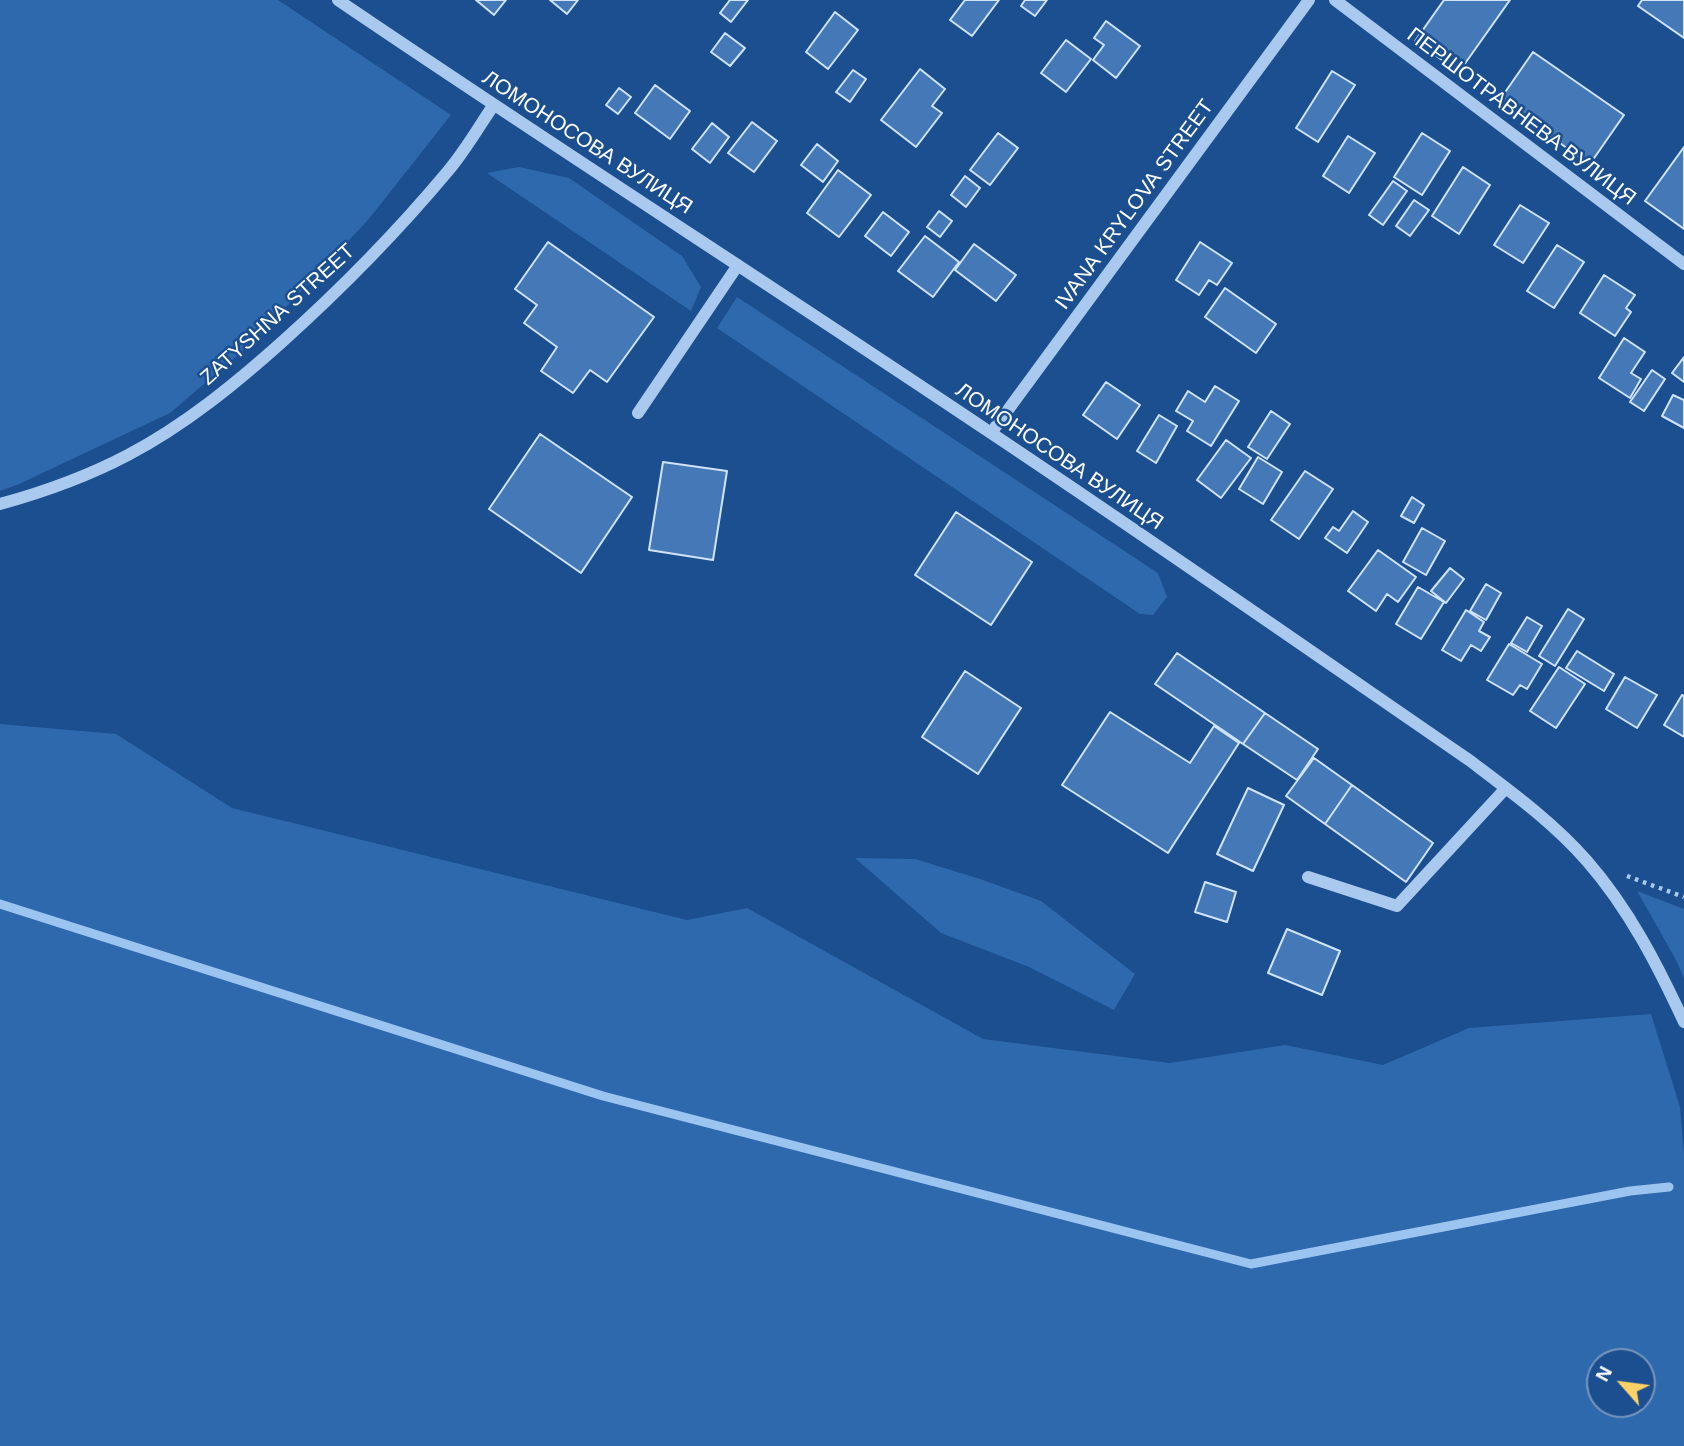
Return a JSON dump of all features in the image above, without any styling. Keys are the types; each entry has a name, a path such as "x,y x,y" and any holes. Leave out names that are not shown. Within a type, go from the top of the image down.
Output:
{"street":[{"name":"ЛОМОНОСОВА ВУЛИЦЯ","path":"338,0 493,106 991,433 1458,752 1506,788 1542,816 1587,861 1622,906 1660,970 1684,1022"},
{"name":"IVANA KRYLOVA STREET","path":"991,433 1309,0"},
{"name":"ПЕРШОТРАВНЕВА ВУЛИЦЯ","path":"1335,0 1684,264"},
{"name":"ZATYSHNA STREET","path":"0,504 62,485 129,455 209,403 257,365 379,249 450,169 493,106"},
{"path":"638,413 738,265"},
{"path":"1308,877 1398,906 1506,788"}],"path":[{"path":"1623,875 1684,897"}],"shaded area":[{"path":"0,0 278,0 451,115 368,220 251,344 170,413 0,491"},
{"path":"519,167 569,178 682,256 701,287 691,311 487,173"},
{"path":"737,297 1158,573 1167,597 1153,615 1140,614 717,328"},
{"path":"0,724 116,734 232,808 687,920 747,908 983,1039 1170,1063 1285,1045 1383,1065 1469,1028 1651,1014 1680,1107 1684,1154 1684,1446 0,1446"},
{"path":"855,858 915,859 1041,901 1135,974 1114,1010 1029,967 941,933"},
{"path":"1637,891 1684,909 1684,978 1675,958"}],"building":[{"path":"476,0 506,0 494,15"},
{"path":"550,0 578,0 567,14"},
{"path":"730,0 748,0 731,22 720,13"},
{"path":"965,0 999,0 972,36 950,20"},
{"path":"1025,0 1047,0 1035,16 1021,6"},
{"path":"1444,0 1510,0 1459,72 1415,41"},
{"path":"1642,0 1684,0 1684,38 1638,6"},
{"path":"835,12 858,30 828,69 806,52"},
{"path":"1106,21 1140,46 1116,78 1093,60 1104,45 1094,38"},
{"path":"725,33 745,48 730,66 711,52"},
{"path":"1066,40 1091,59 1066,92 1041,73"},
{"path":"1533,52 1624,115 1590,164 1499,101"},
{"path":"920,69 945,89 932,106 942,113 916,147 881,120"},
{"path":"853,70 866,79 850,102 836,92"},
{"path":"1332,71 1355,85 1318,142 1296,128"},
{"path":"655,85 690,111 670,139 635,113"},
{"path":"619,88 631,97 618,114 606,105"},
{"path":"752,122 777,141 754,172 728,153"},
{"path":"712,123 729,137 710,163 692,149"},
{"path":"998,133 1018,148 990,185 970,170"},
{"path":"1422,133 1450,151 1422,195 1394,177"},
{"path":"1348,136 1375,153 1349,193 1323,176"},
{"path":"817,144 838,161 823,182 801,165"},
{"path":"1684,147 1684,229 1645,201"},
{"path":"1463,167 1490,185 1459,234 1432,216"},
{"path":"838,170 871,195 839,237 807,213"},
{"path":"965,176 980,188 966,207 951,195"},
{"path":"1393,181 1407,191 1383,225 1369,215"},
{"path":"1414,200 1429,210 1410,236 1396,226"},
{"path":"1520,205 1549,223 1523,263 1494,245"},
{"path":"939,211 952,221 940,237 927,227"},
{"path":"883,212 909,232 891,256 865,236"},
{"path":"925,236 959,262 933,297 898,271"},
{"path":"548,242 654,317 607,382 590,370 573,393 541,371 557,347 524,323 537,305 515,289"},
{"path":"1200,242 1232,263 1217,285 1209,280 1199,295 1176,280"},
{"path":"974,244 1016,275 996,301 955,270"},
{"path":"1557,245 1584,262 1554,308 1527,291"},
{"path":"1604,275 1635,295 1626,308 1631,312 1615,336 1580,313"},
{"path":"1225,288 1276,324 1256,353 1205,317"},
{"path":"1624,338 1645,352 1631,373 1641,379 1630,398 1599,378"},
{"path":"1684,357 1684,382 1672,373"},
{"path":"1652,370 1665,379 1644,411 1630,402"},
{"path":"1106,382 1140,405 1117,439 1083,415"},
{"path":"1215,386 1239,401 1211,446 1187,431 1193,421 1176,411 1188,391 1205,402"},
{"path":"1673,395 1684,400 1684,428 1662,416"},
{"path":"1271,411 1290,424 1267,459 1248,447"},
{"path":"1159,415 1177,426 1156,463 1137,451"},
{"path":"540,434 632,497 581,573 489,509"},
{"path":"1226,440 1251,458 1221,498 1197,480"},
{"path":"1258,457 1282,472 1263,504 1239,489"},
{"path":"663,462 727,471 713,560 649,550"},
{"path":"1305,471 1333,489 1299,539 1271,520"},
{"path":"1412,497 1424,505 1414,523 1401,516"},
{"path":"1353,511 1368,522 1347,553 1325,538 1333,527 1339,531"},
{"path":"956,512 1032,562 991,625 915,575"},
{"path":"1422,528 1445,541 1426,575 1403,562"},
{"path":"1378,550 1416,577 1398,602 1387,594 1376,611 1348,591"},
{"path":"1450,568 1464,579 1446,603 1431,591"},
{"path":"1486,584 1501,593 1486,620 1470,611"},
{"path":"1418,587 1444,602 1421,639 1396,624"},
{"path":"1568,609 1584,619 1555,666 1539,656"},
{"path":"1466,610 1484,622 1479,631 1490,637 1481,651 1471,645 1461,661 1442,650"},
{"path":"1527,617 1542,626 1527,652 1511,643"},
{"path":"1509,644 1542,664 1527,689 1520,685 1513,695 1487,680"},
{"path":"1577,651 1614,674 1604,691 1566,668"},
{"path":"1177,653 1265,713 1243,744 1155,684"},
{"path":"1559,667 1585,684 1556,728 1530,711"},
{"path":"965,671 1021,708 978,774 922,737"},
{"path":"1625,677 1657,695 1637,728 1606,709"},
{"path":"1682,695 1684,696 1684,737 1664,725"},
{"path":"1110,712 1190,763 1214,726 1239,743 1168,853 1062,785"},
{"path":"1265,713 1318,749 1297,780 1243,744"},
{"path":"1314,758 1352,785 1325,824 1286,796"},
{"path":"1352,785 1433,843 1406,882 1325,824"},
{"path":"1248,788 1284,805 1253,871 1217,854"},
{"path":"1205,882 1236,892 1227,922 1195,912"},
{"path":"1287,929 1340,951 1322,995 1268,973"}],"waterway":[{"path":"0,904 603,1096 1251,1264 1630,1191 1669,1187"}]}
